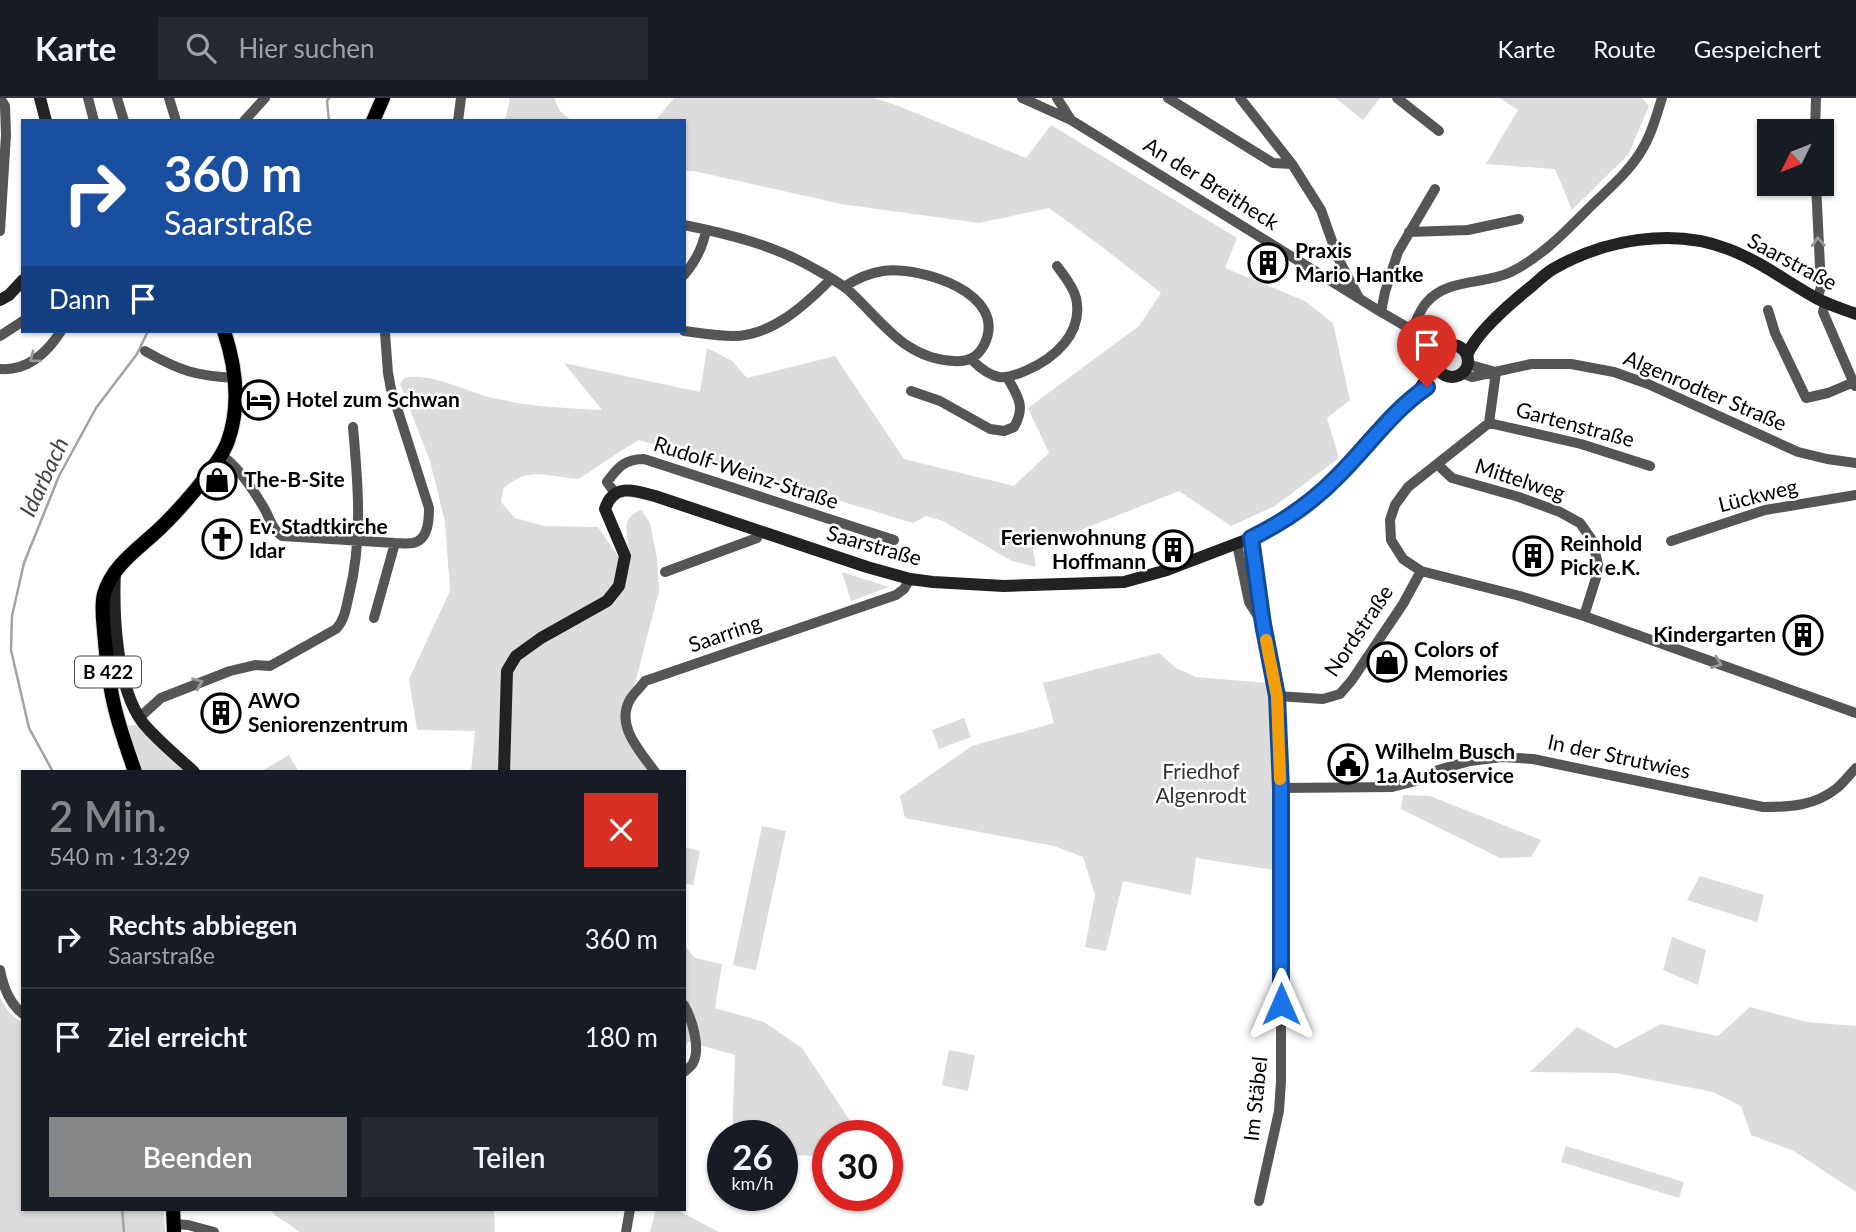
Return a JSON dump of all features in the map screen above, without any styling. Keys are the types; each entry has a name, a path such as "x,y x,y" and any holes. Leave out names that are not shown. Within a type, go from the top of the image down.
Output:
{"main road":[{"path":"374,119 383,98"},
{"name":"B 422","path":"134,770 113,702 106,652 103,599 116,570 172,516 222,454 228,441 235,404 236,378 225,333"}],"street":[{"path":"0,98 5,106 6,135 0,231"},
{"path":"40,98 45,119"},
{"path":"88,98 93,119"},
{"path":"117,98 123,119"},
{"path":"169,98 175,119"},
{"path":"246,119 265,98"},
{"path":"458,119 461,98"},
{"name":"An der Breitheck","path":"1022,98 1071,120 1412,330 1452,345"},
{"path":"1057,98 1071,120"},
{"path":"1168,98 1273,163 1292,164"},
{"path":"1240,98 1292,164 1321,210 1338,258 1359,299"},
{"path":"1396,98 1439,131"},
{"path":"1412,330 1425,303 1437,293 1453,286 1507,274 1527,264 1548,247 1625,173 1653,128 1662,98"},
{"path":"1815,119 1816,98"},
{"path":"1381,312 1398,252 1435,189"},
{"path":"1768,310 1775,333 1806,398 1855,385 1823,312 1817,196"},
{"path":"1409,232 1468,230 1519,219"},
{"path":"686,225 776,249 816,269 844,287 888,331 916,352 944,361 962,362 972,360 984,346 989,327 984,308 965,291 942,281 897,270 867,274 844,287"},
{"path":"686,272 699,254 706,230"},
{"name":"Saarstraße","path":"1452,345 1464,343 1486,328 1552,270 1588,253 1625,242 1660,238 1693,240 1726,248 1758,263 1821,301 1856,314"},
{"path":"972,360 996,377 1007,377 1032,368 1059,350 1073,332 1077,318 1076,297 1057,266"},
{"path":"686,331 736,336 764,330 812,298 831,279"},
{"path":"0,300 21,283"},
{"path":"0,335 21,321"},
{"name":"Saarstraße","path":"1465,364 1486,328"},
{"name":"An der Breitheck","path":"1412,330 1439,366"},
{"path":"0,369 14,370 33,362 60,333"},
{"path":"222,454 257,496 278,533 294,537 395,543 413,543 420,539 427,531 429,508 391,389 385,333"},
{"path":"1452,345 1463,349 1465,364 1454,377 1439,366 1440,349 1452,345"},
{"path":"145,351 186,372 208,377 236,378"},
{"name":"Algenrodter Straße","path":"1465,364 1472,377 1531,364 1571,364 1614,372 1648,384 1798,452 1856,463"},
{"name":"Saarstraße","path":"615,493 625,490 638,491 910,579 1004,586 1124,582 1167,570 1237,544 1275,526 1302,508 1326,488 1439,366"},
{"path":"1496,372 1489,423 1408,487 1395,505 1390,520 1391,540 1403,559 1421,571 1520,596 1584,616 1856,713"},
{"path":"911,391 940,401 989,429 1004,431 1014,428 1020,416 1019,400 1007,377"},
{"name":"Gartenstraße","path":"1489,423 1581,444 1650,466"},
{"path":"140,717 161,698 230,671 255,665 270,666 336,629 342,622 353,578 358,541 358,477 353,427"},
{"name":"Rudolf-Weinz-Straße","path":"615,493 607,482 616,470 623,463 644,459 894,540"},
{"name":"Mittelweg","path":"1437,464 1452,478 1519,497 1560,512 1580,523 1592,540 1598,564 1584,616"},
{"path":"504,770 507,671 516,656 541,638 607,601 619,586 625,556 605,509 608,500 615,493"},
{"name":"Lückweg","path":"1671,541 1765,510 1856,495"},
{"path":"665,572 757,538 761,531"},
{"name":"Im Stäbel","path":"1251,538 1263,624 1277,696 1281,788 1281,1081 1279,1111 1259,1201"},
{"path":"374,618 395,543"},
{"name":"Im Stäbel","path":"1237,544 1249,602 1263,624"},
{"path":"116,570 114,607 118,646 129,698 153,734 192,770"},
{"name":"Nordstraße","path":"1277,696 1323,699 1340,694 1403,604 1421,571"},
{"name":"Saarring","path":"654,770 630,735 625,720 631,699 645,681 897,595 910,579"},
{"name":"In der Strutwies","path":"1281,788 1392,787 1470,761 1512,758 1533,759 1763,807 1796,807 1817,800 1837,788 1856,768"},
{"path":"0,970 8,995 21,1013"},
{"path":"686,1008 692,1019 695,1051 693,1065 686,1070"},
{"path":"626,1232 630,1211"},
{"path":"174,1222 214,1232"}],"green space":[{"path":"510,98 554,98 560,111 570,119 505,119"},
{"path":"674,98 873,98 1026,158 1051,125 1237,238 1225,268 1305,301 1333,323 1350,400 1327,418 1339,458 1275,506 1231,526 1179,491 1033,549 1036,567 1012,561 943,521 926,516 913,523 639,440 579,479 538,474 521,477 503,489 501,502 515,518 545,526 598,527 617,555 627,562 628,520 641,510 650,523 657,558 659,591 631,699 621,715 651,770 471,770 475,731 417,730 409,679 450,591 445,522 430,461 400,384 404,379 435,379 487,397 524,404 602,410 564,363 700,392 707,348 732,361 747,378 835,356 904,459 1014,486 1049,453 1028,408 1139,326 1161,293 1049,208 979,223 841,204 686,171 686,119 657,119"},
{"path":"1335,98 1380,98 1363,120"},
{"path":"1500,98 1642,98 1649,106 1628,155 1572,210 1555,169 1486,164 1518,110"},
{"path":"1452,351 1459,354 1462,361 1459,368 1452,371 1445,368 1442,361 1445,354"},
{"path":"842,572 889,587 851,601"},
{"name":"Friedhof Algenrodt","path":"1159,653 1176,668 1196,677 1268,683 1276,799 1274,870 1196,858 1191,895 1123,881 1106,951 1085,947 1095,895 1083,857 1054,846 905,818 900,796 972,746 1054,723 1043,683"},
{"path":"964,718 971,737 939,749 932,730"},
{"path":"136,725 183,770 141,770 127,726"},
{"path":"289,755 298,770 263,770"},
{"path":"1403,795 1430,796 1541,840 1531,857 1500,858 1401,809"},
{"path":"762,826 786,831 756,970 733,965"},
{"path":"686,848 700,851 693,885 686,883"},
{"path":"1700,876 1764,895 1757,922 1687,900"},
{"path":"1672,937 1706,950 1698,985 1663,970"},
{"path":"686,947 695,958 722,964 715,1008 764,1022 802,1048 849,1120 812,1120 812,1156 798,1155 798,1120 733,1120 735,1055 689,1042 686,1044"},
{"path":"0,998 9,1012 21,1022 21,1211 164,1211 165,1232 0,1232"},
{"path":"1750,1007 1806,1022 1856,1026 1856,1192 1794,1151 1751,1135 1741,1106 1713,1092 1616,1073 1530,1072 1577,1027 1616,1048 1661,1024 1718,1036"},
{"path":"949,1050 975,1055 968,1091 942,1085"},
{"path":"1566,1146 1684,1182 1679,1198 1561,1162"},
{"path":"272,1211 494,1211 495,1232 300,1232"},
{"path":"655,1211 679,1211 719,1232 650,1232"}],"waterway":[{"name":"Idarbach","path":"329,98 329,119"},
{"name":"Idarbach","path":"52,770 29,728 11,650 12,616 24,563 59,476 96,408 137,354 147,333"},
{"name":"Idarbach","path":"122,1211 124,1232"}],"slow traffic":[{"path":"1266,640 1277,696 1280,779"}],"place":[{"name":"Praxis Mario Hantke","path":"1268,263"},
{"name":"Hotel zum Schwan","path":"259,400"},
{"name":"The-B-Site","path":"217,480"},
{"name":"Ev. Stadtkirche Idar","path":"222,539"},
{"name":"Ferienwohnung Hoffmann","path":"1173,550"},
{"name":"Reinhold Pick e.K.","path":"1533,556"},
{"name":"Kindergarten","path":"1803,635"},
{"name":"Colors of Memories","path":"1387,662"},
{"name":"AWO Seniorenzentrum","path":"221,713"},
{"name":"Wilhelm Busch 1a Autoservice","path":"1348,764"}],"route":[{"path":"1281,1004 1281,788 1277,696 1263,624 1251,538 1275,526 1326,488 1406,404 1427,387"}]}
